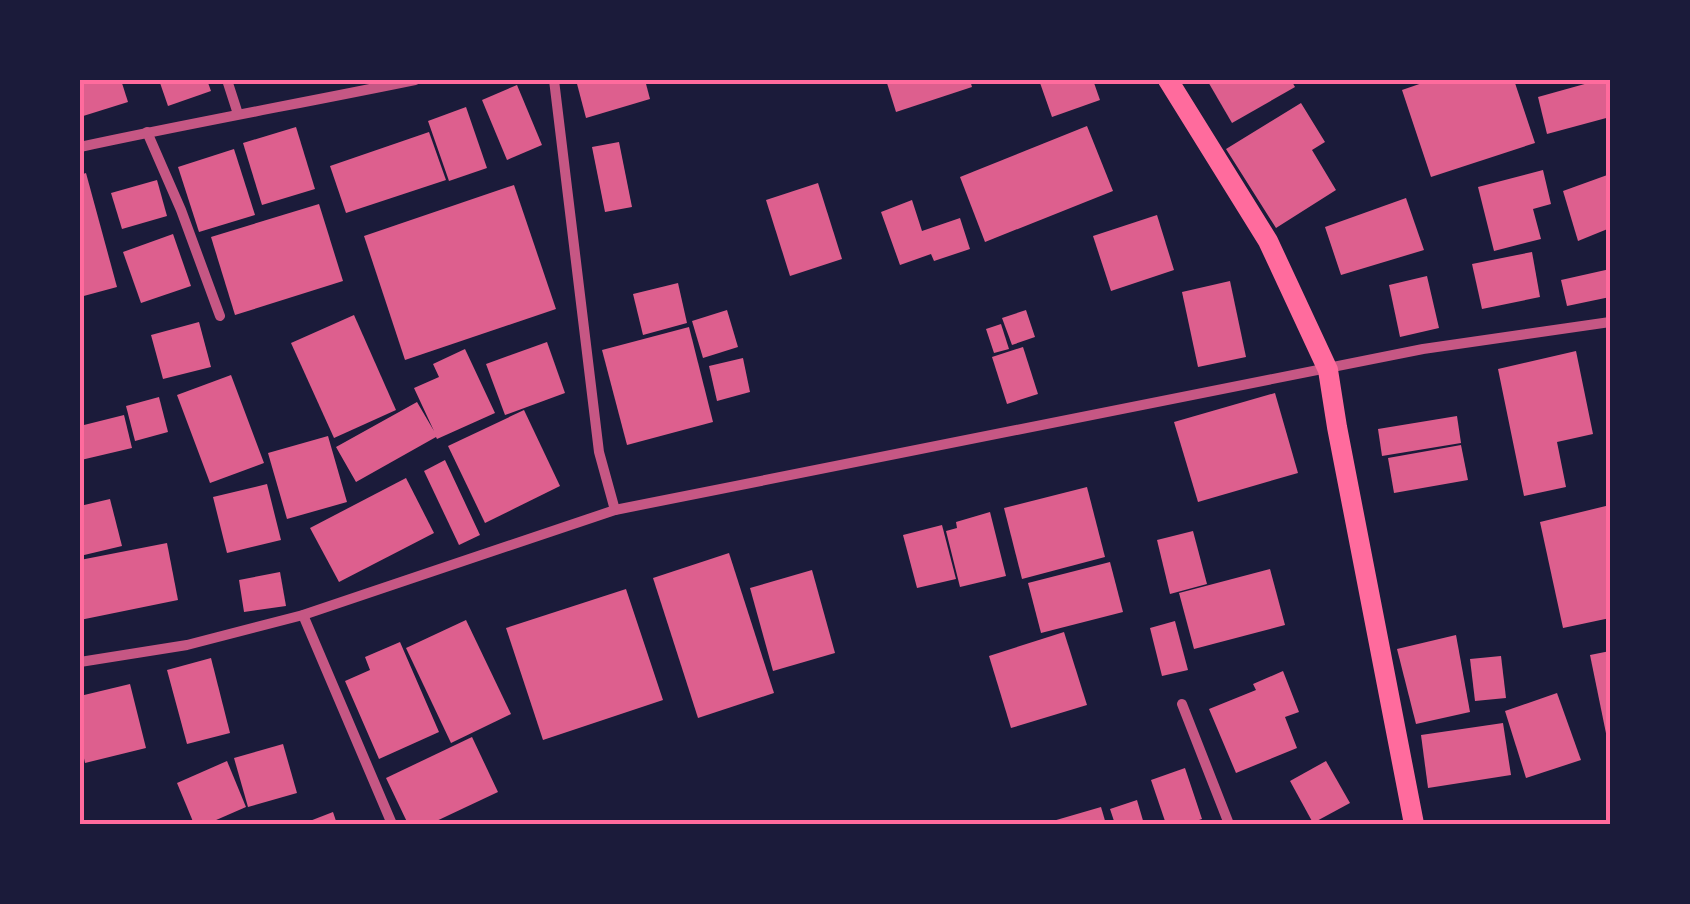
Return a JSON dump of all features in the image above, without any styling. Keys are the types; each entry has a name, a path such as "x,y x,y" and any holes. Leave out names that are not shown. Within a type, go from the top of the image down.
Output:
{"main road":[{"path":"1168,80 1268,241 1328,370 1414,824"}],"street":[{"path":"227,80 238,114"},
{"path":"80,147 414,80"},
{"path":"554,80 599,452 615,510"},
{"path":"148,132 220,316"},
{"path":"80,662 188,645 303,615 615,510 1423,349 1610,322"},
{"path":"303,615 392,824"},
{"path":"1182,704 1229,824"}],"building":[{"path":"80,80 121,80 128,102 80,117"},
{"path":"159,80 207,80 211,91 168,106"},
{"path":"576,80 645,80 650,99 586,118"},
{"path":"886,80 970,80 972,87 896,112"},
{"path":"1039,80 1093,80 1100,100 1052,117"},
{"path":"1207,80 1291,80 1295,87 1232,123"},
{"path":"1431,80 1514,80 1535,143 1431,177 1402,90"},
{"path":"1610,80 1610,117 1547,134 1538,97"},
{"path":"517,85 542,145 507,160 482,100"},
{"path":"1301,103 1325,142 1312,150 1336,190 1276,228 1226,149"},
{"path":"466,107 487,168 449,181 428,121"},
{"path":"1087,126 1113,191 985,242 960,177"},
{"path":"296,127 315,189 262,205 243,143"},
{"path":"429,132 446,180 346,213 330,166"},
{"path":"619,142 632,207 605,212 592,147"},
{"path":"234,149 255,215 199,232 178,167"},
{"path":"1543,170 1551,204 1533,209 1541,239 1494,251 1478,187"},
{"path":"86,173 117,287 80,297 80,175"},
{"path":"1610,174 1610,228 1578,241 1563,191"},
{"path":"157,180 167,216 122,229 111,193"},
{"path":"818,183 842,259 790,276 766,200"},
{"path":"514,185 556,309 405,360 364,236"},
{"path":"1406,198 1424,250 1341,275 1325,227"},
{"path":"912,200 922,231 960,218 970,249 934,261 931,254 900,265 881,212"},
{"path":"319,204 343,281 235,315 211,237"},
{"path":"1157,215 1174,270 1111,291 1093,236"},
{"path":"173,234 191,286 141,303 123,252"},
{"path":"1532,252 1540,297 1482,309 1472,264"},
{"path":"1610,269 1610,297 1567,306 1561,280"},
{"path":"1427,276 1439,328 1400,337 1389,285"},
{"path":"1230,281 1246,357 1198,367 1182,292"},
{"path":"678,283 687,323 643,335 633,294"},
{"path":"727,310 738,347 703,358 692,321"},
{"path":"1026,310 1035,337 1012,345 1002,318"},
{"path":"354,315 396,410 334,438 291,343"},
{"path":"199,322 211,367 163,379 151,335"},
{"path":"1001,324 1009,349 994,353 986,329"},
{"path":"689,327 713,422 627,445 602,350"},
{"path":"547,342 565,393 505,415 486,364"},
{"path":"1023,347 1038,394 1007,404 992,357"},
{"path":"465,349 495,413 436,437 356,482 336,447 417,402 434,431 414,388 439,377 433,364"},
{"path":"1576,351 1593,434 1557,442 1566,487 1524,496 1498,369"},
{"path":"743,358 750,392 717,401 709,366"},
{"path":"231,375 264,463 210,483 177,395"},
{"path":"1275,393 1298,473 1198,502 1174,422"},
{"path":"159,397 168,432 135,441 126,406"},
{"path":"524,410 560,486 485,523 448,446"},
{"path":"124,415 132,448 81,460 80,426"},
{"path":"1457,416 1461,443 1382,456 1378,429"},
{"path":"328,436 347,502 287,519 268,453"},
{"path":"1461,445 1468,480 1394,493 1388,458"},
{"path":"445,460 480,535 459,545 424,471"},
{"path":"406,478 434,533 339,582 310,528"},
{"path":"267,484 281,540 227,553 213,497"},
{"path":"1087,487 1105,557 1022,579 1004,508"},
{"path":"110,499 122,546 80,556 80,506"},
{"path":"1610,505 1610,618 1563,628 1540,522"},
{"path":"990,512 1006,576 960,587 946,531 957,528 956,522"},
{"path":"942,525 956,579 917,588 903,535"},
{"path":"1193,531 1207,584 1170,594 1157,540"},
{"path":"167,543 178,600 80,620 80,560"},
{"path":"729,553 774,693 698,718 653,578"},
{"path":"1110,562 1123,612 1041,633 1028,583"},
{"path":"1270,569 1285,625 1194,649 1179,593"},
{"path":"812,570 835,653 773,671 750,588"},
{"path":"280,572 286,606 244,612 239,580"},
{"path":"626,589 663,700 543,740 506,628"},
{"path":"466,620 511,714 451,743 406,648"},
{"path":"1175,621 1188,670 1162,676 1150,628"},
{"path":"1064,632 1087,705 1011,728 989,656"},
{"path":"1456,635 1470,712 1416,724 1397,649"},
{"path":"400,642 439,732 379,759 345,681 370,670 365,657"},
{"path":"1610,651 1610,743 1608,743 1590,655"},
{"path":"1501,656 1506,698 1475,701 1470,659"},
{"path":"211,658 230,733 187,744 167,670"},
{"path":"1283,671 1299,712 1285,717 1297,748 1236,773 1209,709 1256,690 1253,684"},
{"path":"130,684 146,748 85,763 80,740 80,696"},
{"path":"1557,693 1581,760 1526,778 1505,711"},
{"path":"1503,723 1511,775 1428,788 1421,735"},
{"path":"472,737 498,792 430,824 408,824 386,778"},
{"path":"283,744 297,793 248,807 234,758"},
{"path":"227,761 246,807 207,824 194,824 177,783"},
{"path":"1326,761 1350,803 1313,823 1290,781"},
{"path":"1185,768 1202,819 1166,824 1151,780"},
{"path":"1137,800 1144,824 1115,824 1110,809"},
{"path":"1101,807 1106,824 1046,824 1046,823"},
{"path":"333,812 337,824 302,824"}]}
